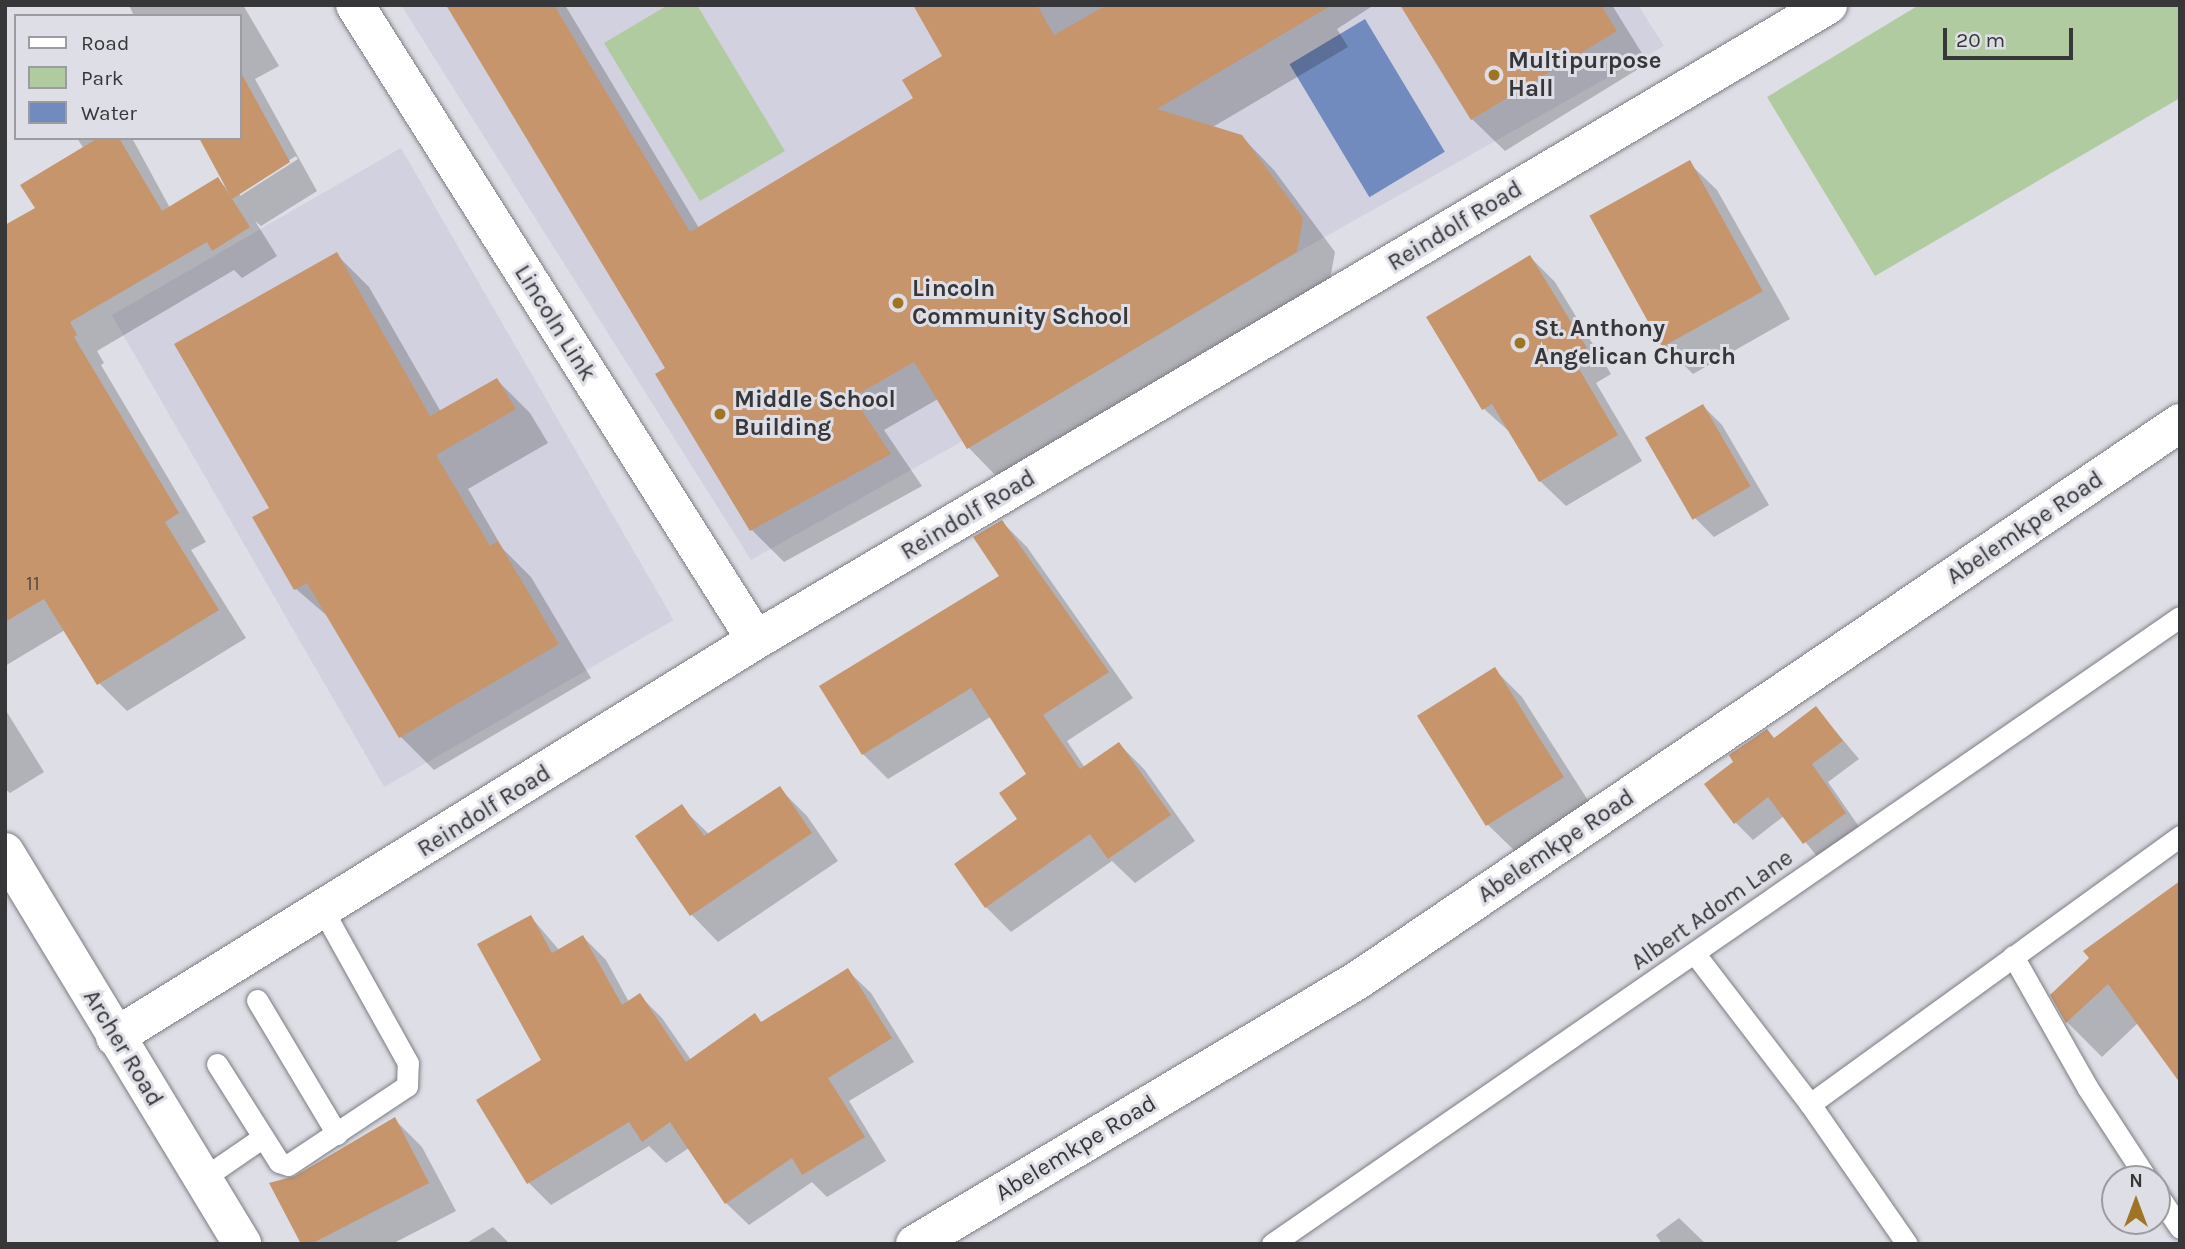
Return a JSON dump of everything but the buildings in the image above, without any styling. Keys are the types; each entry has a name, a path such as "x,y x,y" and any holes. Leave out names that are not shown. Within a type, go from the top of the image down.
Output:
{"street":[{"name":"Lincoln Link","path":"355,5 756,640"},
{"name":"Reindolf Road","path":"115,1037 756,640 1828,5"},
{"name":"Abelemkpe Road","path":"915,1244 1358,980 2180,423"},
{"name":"Archer Road","path":"5,852 242,1244"}],"lane":[{"name":"Albert Adom Lane","path":"1272,1244 2180,617"},
{"path":"1810,1104 2180,836"},
{"path":"217,1064 279,1162 288,1165 337,1135 407,1086 410,1075 408,1063 323,910"},
{"path":"1695,954 1810,1104 1908,1244"},
{"path":"2013,956 2087,1087 2138,1165"},
{"path":"257,1000 337,1135"},
{"path":"202,1179 263,1137"}],"shaded area":[{"name":"Lincoln Community School","path":"401,5 1638,5 1664,46 751,560"},
{"path":"401,148 674,620 384,787 112,315"}],"green space":[{"path":"668,5 697,5 785,151 700,201 604,43"},
{"path":"1919,5 2180,5 2180,98 1875,276 1767,97"}],"water":[{"path":"1365,19 1445,152 1369,197 1290,64"}],"place":[{"name":"Multipurpose Hall","path":"1494,75"},
{"name":"Lincoln Community School","path":"898,303"},
{"name":"St. Anthony Angelican Church","path":"1520,343"},
{"name":"Middle School Building","path":"720,414"}]}
